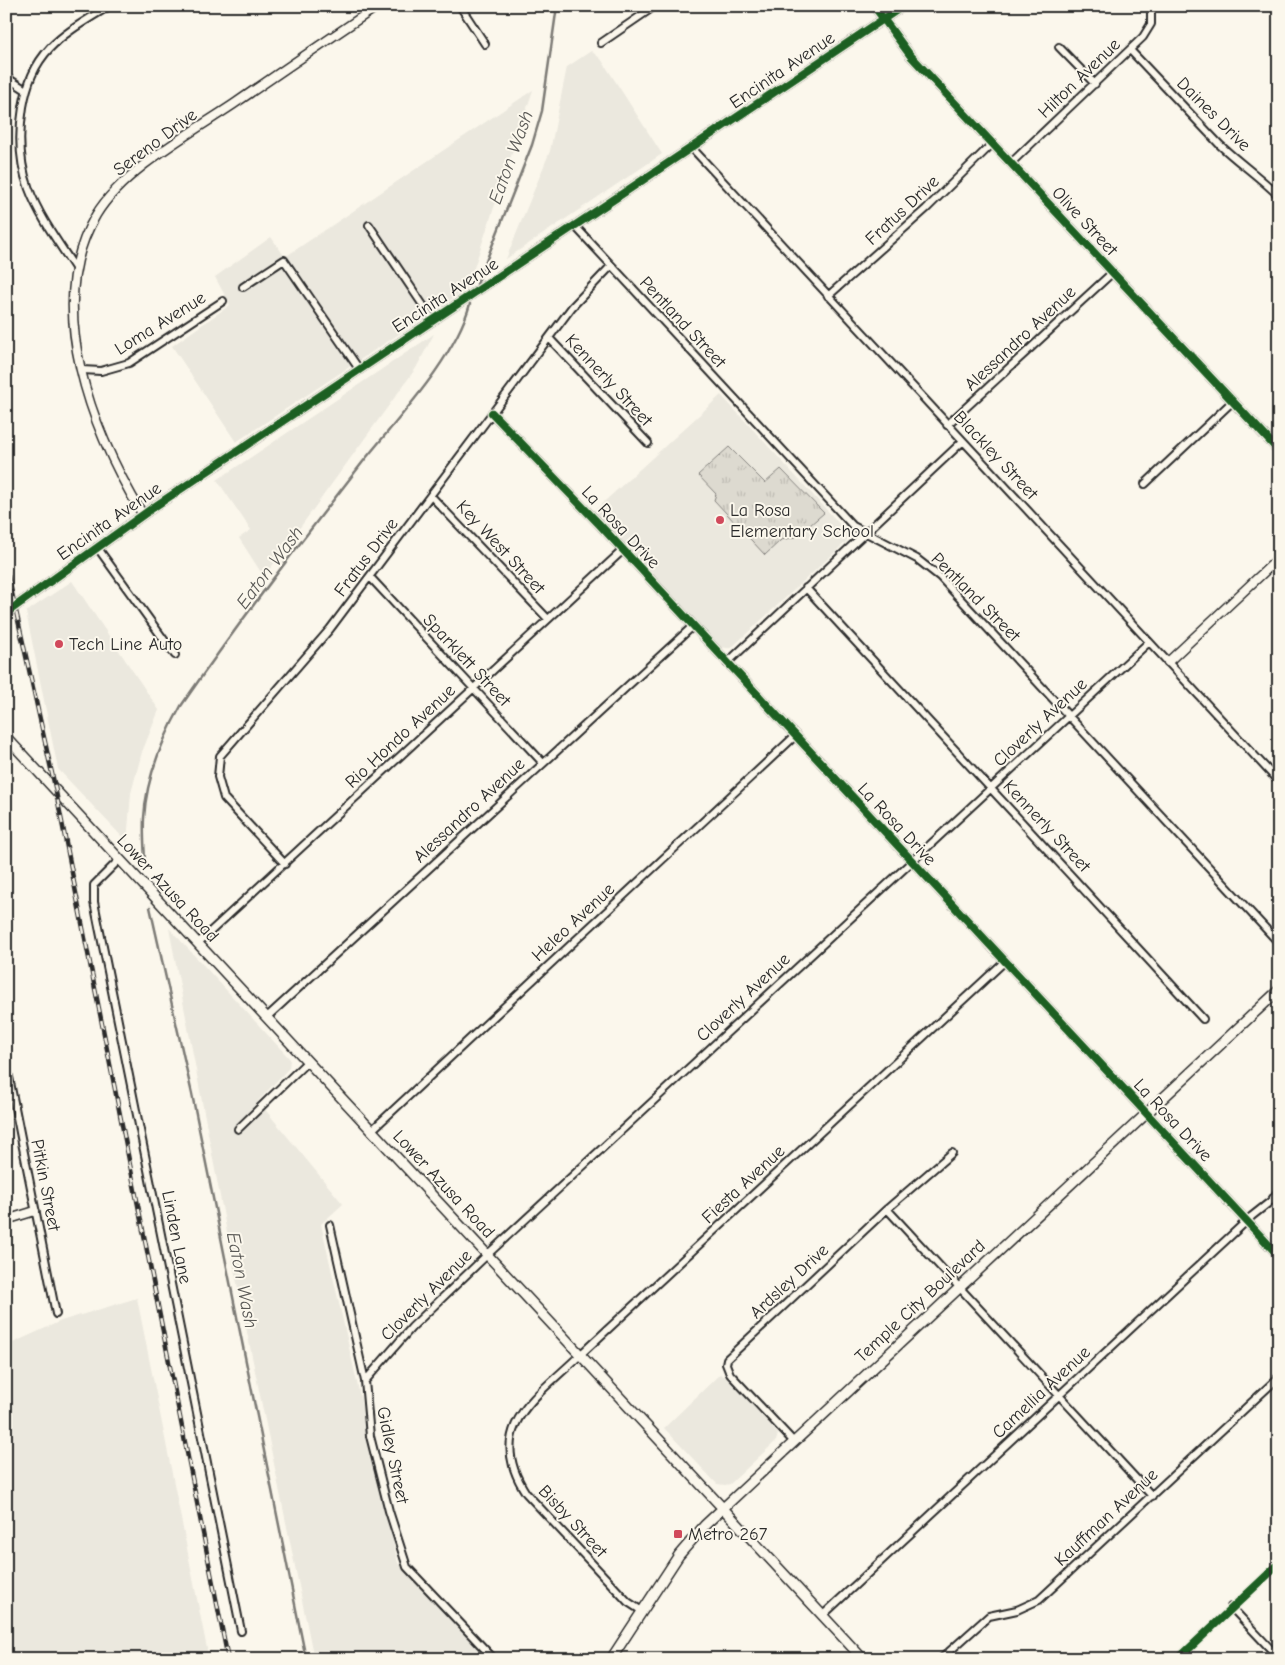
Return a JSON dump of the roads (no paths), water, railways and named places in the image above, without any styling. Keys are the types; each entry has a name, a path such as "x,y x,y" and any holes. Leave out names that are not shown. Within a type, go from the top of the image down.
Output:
{"main road":[{"name":"Lower Azusa Road","path":"6,737 861,1656 870,1659"},
{"name":"Temple City Boulevard","path":"611,1659 690,1541 793,1441 1279,990"}],"street":[{"path":"75,268 42,218 24,179 20,157 22,112 26,90 34,69 51,47 109,6"},
{"name":"Sereno Drive","path":"143,515 121,480 107,450 87,395 76,336 75,268 80,249 97,214 124,182 209,120 378,6"},
{"path":"460,6 485,44"},
{"path":"601,43 656,6"},
{"name":"Olive Street","path":"874,6 910,55 1279,451"},
{"name":"Encinita Avenue","path":"6,613 143,515 358,369 483,288 903,6"},
{"name":"Hilton Avenue","path":"1011,163 1130,50 1151,24 1151,6"},
{"path":"1059,47 1094,84"},
{"name":"Daines Drive","path":"1130,50 1232,158 1254,172 1279,196"},
{"path":"6,77 26,90"},
{"name":"Fratus Drive","path":"828,296 893,239 993,143"},
{"name":"Blackley Street","path":"692,148 962,442 1279,782"},
{"path":"369,225 433,320"},
{"name":"Pentland Street","path":"575,226 810,482 853,526 865,534 917,559 940,577 1279,943"},
{"path":"243,287 284,260 358,369"},
{"name":"Fratus Drive","path":"285,864 224,798 219,788 220,756 311,654 432,496 549,338 587,289 610,266"},
{"name":"Alessandro Avenue","path":"948,425 1112,273"},
{"name":"Loma Avenue","path":"82,370 101,371 129,363 223,301"},
{"name":"Kennerly Street","path":"549,338 648,443"},
{"path":"1144,484 1233,401"},
{"name":"La Rosa Drive","path":"492,413 693,626 1279,1256"},
{"path":"727,663 962,442"},
{"name":"Key West Street","path":"432,496 548,619"},
{"path":"97,547 175,655"},
{"name":"Rio Hondo Avenue","path":"198,943 622,551"},
{"path":"1168,662 1279,558"},
{"name":"Sparklett Street","path":"370,577 542,763"},
{"name":"Kennerly Street","path":"806,588 1203,1019"},
{"name":"Alessandro Avenue","path":"267,1017 693,626"},
{"name":"Cloverly Avenue","path":"364,1380 412,1327 488,1254 1149,642"},
{"name":"Heleo Avenue","path":"372,1130 795,736"},
{"name":"Linden Lane","path":"120,860 94,884 94,902 241,1631"},
{"name":"Fiesta Avenue","path":"511,1436 514,1425 525,1408 580,1354 1004,962"},
{"path":"238,1129 308,1061"},
{"name":"Pitkin Street","path":"6,1062 56,1314"},
{"name":"Ardsley Drive","path":"793,1441 730,1374 727,1370 727,1359 887,1209 952,1152"},
{"name":"Camellia Avenue","path":"823,1615 1059,1394 1246,1222 1271,1202 1279,1190"},
{"path":"887,1209 1152,1496"},
{"path":"6,1220 35,1211"},
{"name":"Gidley Street","path":"330,1225 364,1380 370,1436 389,1511 407,1567 494,1659"},
{"name":"Kauffman Avenue","path":"941,1659 989,1616 1017,1610 1039,1600 1279,1377"},
{"name":"Bisby Street","path":"511,1436 510,1460 518,1482 526,1493 628,1602 642,1611"},
{"path":"1178,1659 1231,1607 1279,1564"},
{"path":"1231,1607 1279,1658"}],"waterway":[{"name":"Eaton Wash","path":"477,284 532,145 542,111 557,6"},
{"name":"Eaton Wash","path":"145,868 144,824 148,788 161,746 181,706 293,553 423,388 451,346 470,304"},
{"name":"Eaton Wash","path":"150,907 192,1094 306,1659"}],"railway":[{"path":"6,566 55,787 228,1659"}],"place":[{"name":"La Rosa Elementary School","path":"720,520"},
{"name":"Tech Line Auto","path":"59,644"},
{"name":"Metro 267","path":"678,1534"}]}
